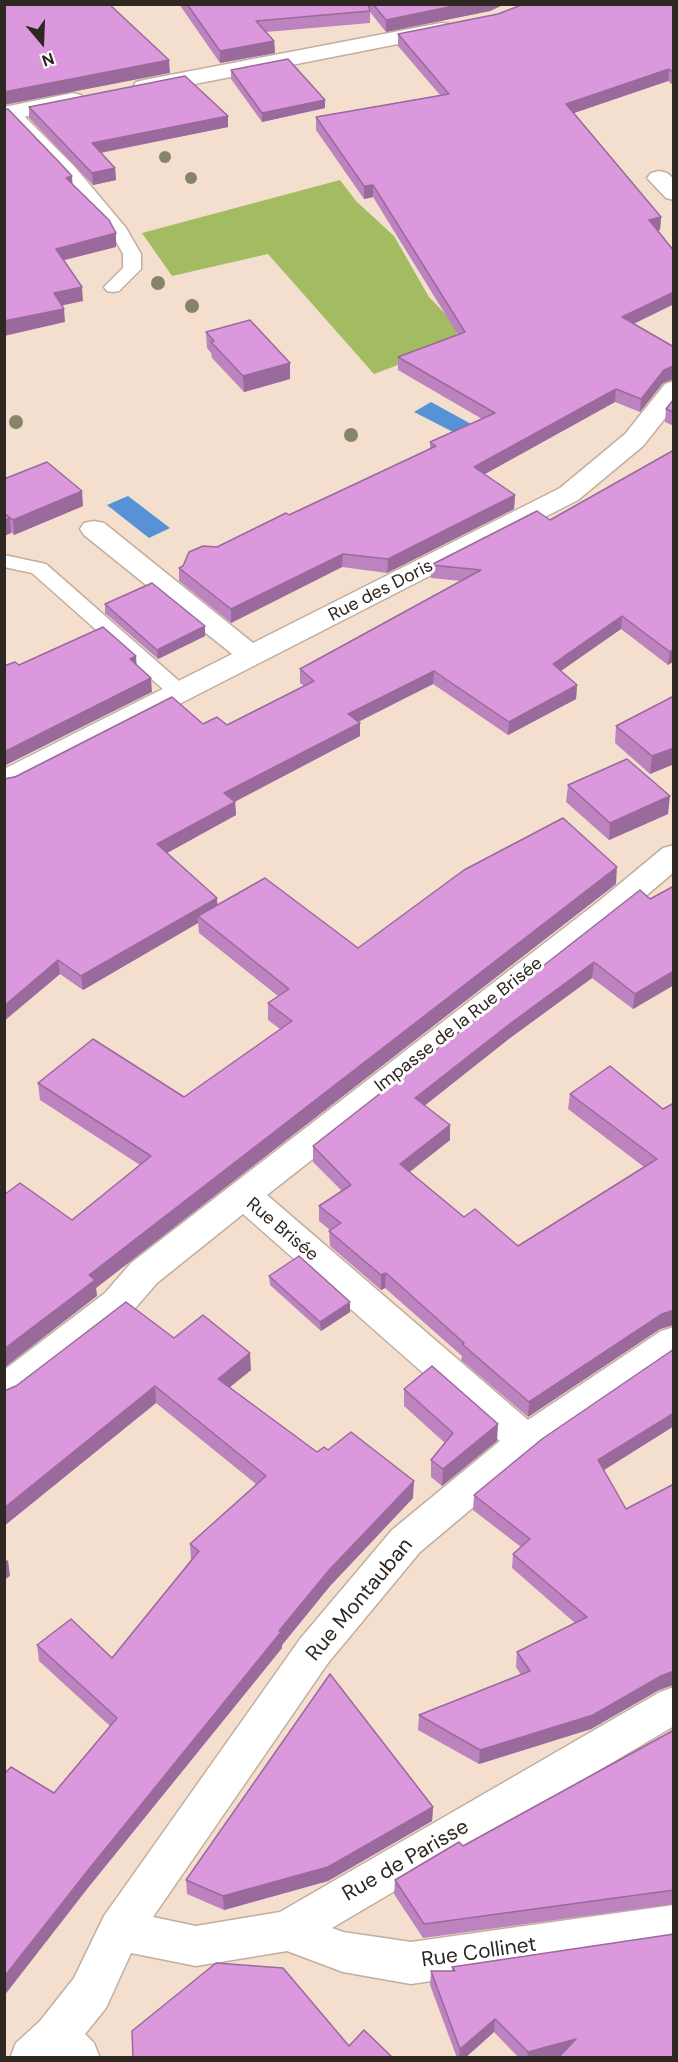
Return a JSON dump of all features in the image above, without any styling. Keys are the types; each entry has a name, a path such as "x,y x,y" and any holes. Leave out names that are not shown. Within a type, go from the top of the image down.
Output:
{"street":[{"path":"127,90 457,26"},
{"path":"8,113 92,97"},
{"name":"Rue des Doris","path":"4,781 569,494 634,440 674,389"},
{"path":"94,529 252,656"},
{"name":"Impasse de la Rue Brisée","path":"244,1195 559,946 610,909 674,855"},
{"name":"Rue Brisée","path":"4,1390 118,1302 144,1273 244,1195 526,1441"},
{"name":"Rue Montauban","path":"55,2050 90,1993 119,1930 315,1651 406,1541 526,1441 674,1341"},
{"name":"Rue de Parisse","path":"119,1930 196,1946 288,1931 674,1705"},
{"name":"Rue Collinet","path":"288,1931 343,1952 411,1963 674,1925"}],"lane":[{"path":"8,113 68,170 117,228 132,254 132,269 113,287"},
{"path":"4,561 39,568 180,693"}],"green space":[{"path":"340,180 356,201 394,236 429,297 456,325 457,343 374,374 268,254 172,276 142,233"}],"water":[{"path":"431,402 473,425 459,435 414,412"},
{"path":"128,496 170,528 149,538 107,505"}],"building":[{"path":"4,4 109,4 169,60 4,92"},
{"path":"187,4 368,4 370,11 256,21 274,41 220,51"},
{"path":"373,4 463,4 386,20"},
{"path":"524,4 674,4 674,73 669,69 566,104 661,217 649,220 674,251 674,292 622,317 674,347 674,366 664,370 641,399 616,389 474,467 515,495 388,559 343,554 231,609 179,568 183,566 189,552 203,546 217,547 286,513 289,515 436,446 430,442 495,413 398,357 465,332 373,185 364,186 316,117 449,94 398,34 498,14"},
{"path":"288,59 325,100 262,113 231,70"},
{"path":"185,76 228,116 92,143 115,168 92,173 29,107"},
{"path":"4,109 8,109 72,176 66,178 109,220 116,233 56,249 82,287 54,293 64,309 4,321"},
{"path":"250,320 290,363 243,376 211,342 214,341 206,332"},
{"path":"674,399 674,412 666,409"},
{"path":"674,450 674,649 670,652 622,616 553,664 577,685 509,722 434,671 348,714 360,723 224,793 235,802 157,844 217,898 81,976 58,960 4,1006 4,779 15,777 172,697 203,724 217,717 227,725 314,681 300,669 481,570 431,565 537,511 550,520"},
{"path":"47,462 82,491 13,520 4,513 4,479"},
{"path":"152,583 205,626 157,650 105,604"},
{"path":"103,627 136,656 130,659 151,678 4,752 4,666 15,662 19,665"},
{"path":"674,696 674,748 652,756 616,726"},
{"path":"627,759 670,796 610,823 568,785"},
{"path":"563,818 617,867 89,1275 95,1280 4,1349 4,1195 20,1183 72,1220 151,1156 38,1083 93,1039 184,1097 292,1021 268,1003 289,989 198,916 265,878 358,948 464,870"},
{"path":"674,886 674,971 635,994 594,962 415,1098 450,1125 400,1164 464,1217 475,1209 518,1246 657,1159 570,1094 610,1066 663,1109 674,1103 674,1310 662,1314 529,1402 462,1344 464,1343 386,1273 381,1275 329,1231 341,1223 319,1206 351,1185 313,1146 640,890 650,899"},
{"path":"299,1256 350,1302 320,1322 269,1276"},
{"path":"126,1302 174,1338 203,1315 250,1353 218,1379 317,1452 324,1447 328,1450 351,1432 414,1481 330,1569 4,1977 4,1774 11,1767 54,1793 117,1718 37,1645 71,1619 112,1658 199,1551 190,1544 266,1476 155,1386 4,1508 4,1391 16,1386"},
{"path":"674,1349 674,1413 598,1460 626,1509 674,1484 674,1671 661,1676 593,1715 480,1750 419,1715 530,1671 517,1652 587,1617 513,1554 530,1539 474,1495 542,1439"},
{"path":"432,1366 498,1424 443,1469 431,1460 453,1433 404,1389"},
{"path":"330,1674 433,1807 328,1867 223,1896 186,1880"},
{"path":"674,1730 674,1890 424,1924 395,1880 459,1842 463,1846"},
{"path":"674,1934 674,2058 558,2058 576,2039 528,2052 495,2019 460,2049 431,1971 455,1971 452,1967"},
{"path":"216,1963 283,1968 349,2046 364,2030 393,2058 133,2058 132,2031"}]}
